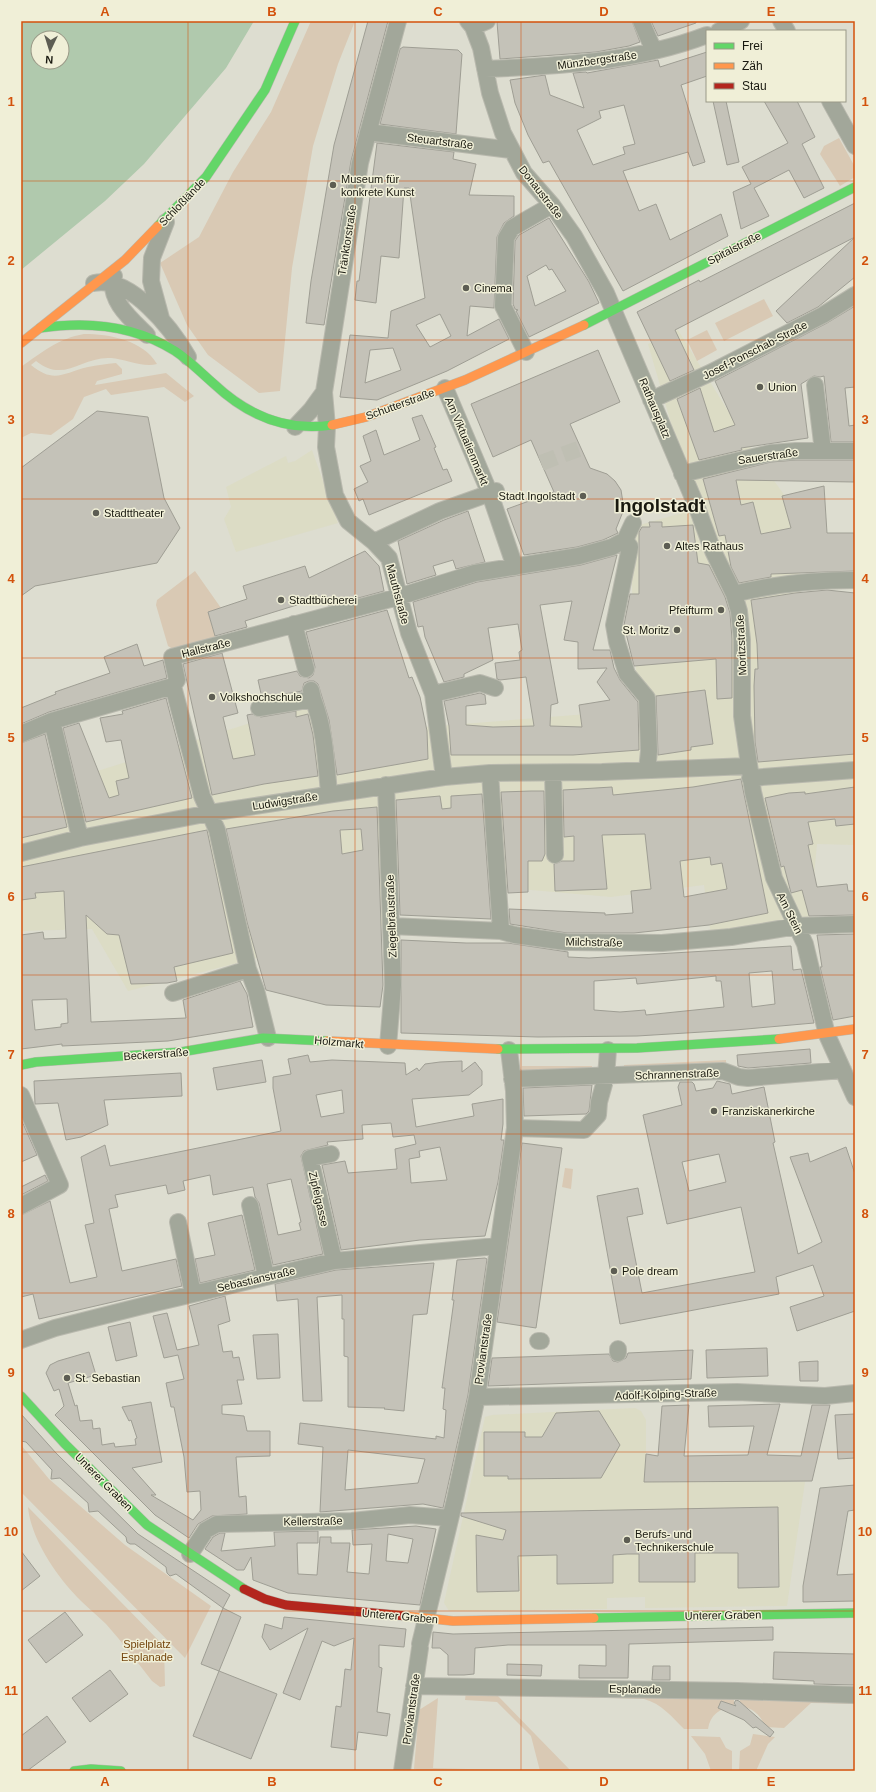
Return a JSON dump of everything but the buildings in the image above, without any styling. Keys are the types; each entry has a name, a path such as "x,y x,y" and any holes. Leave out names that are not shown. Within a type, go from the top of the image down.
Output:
{"street":[{"name":"Schloßlände","path":"21,343 94,283 125,260 206,177 265,90 295,21"},
{"name":"Tränktorstraße","path":"327,428 324,392 360,163 398,21"},
{"path":"641,21 654,51"},
{"path":"721,27 741,21"},
{"path":"781,21 786,30"},
{"name":"Donaustraße","path":"476,23 496,114 511,150 524,172 552,205 574,236 614,311"},
{"name":"Münzbergstraße","path":"485,69 569,65 654,51 706,35"},
{"path":"831,102 855,146"},
{"name":"Steuartstraße","path":"368,132 511,150"},
{"name":"Spitalstraße","path":"614,311 704,263 855,187"},
{"path":"526,352 503,306 506,238 512,228 552,205"},
{"name":"Schutterstraße","path":"161,318 151,281 152,258 170,215"},
{"path":"94,283 104,281 113,282 115,275 125,260"},
{"name":"Schutterstraße","path":"113,282 115,295 125,314 149,337 191,362 233,401 258,418 295,427 327,428 351,422 445,388 614,311"},
{"name":"Schutterstraße","path":"113,282 126,289 161,318 180,342 191,362"},
{"name":"Josef-Ponschab-Straße","path":"651,400 710,373 823,315 855,295"},
{"name":"Rathausplatz","path":"614,311 696,505"},
{"name":"Schutterstraße","path":"40,328 62,324 82,323 105,325 149,337"},
{"path":"815,386 823,451"},
{"name":"Am Viktualienmarkt","path":"445,388 490,494 517,566"},
{"name":"Tränktorstraße","path":"295,427 311,410 324,392"},
{"name":"Mauthstraße","path":"327,428 327,458 335,495 348,521 374,542 388,558 412,641 432,694 444,777"},
{"name":"Sauerstraße","path":"682,474 770,453 855,451"},
{"path":"374,542 434,513 490,494"},
{"name":"Moritzstraße","path":"696,505 734,594 740,612 742,640 742,716 750,779"},
{"path":"633,523 625,540 630,547 614,625 617,642 627,674 647,698 649,751 646,770"},
{"name":"Hallstraße","path":"268,1038 256,990 246,962 217,830 202,796 173,686 177,680 172,657 294,624 399,600 475,573 579,556 612,548 625,540"},
{"path":"734,594 772,586 819,580 855,580"},
{"path":"294,624 306,669"},
{"path":"432,694 480,683 496,688"},
{"path":"21,734 52,721 173,686"},
{"path":"259,708 312,695 318,712 323,735 329,793"},
{"path":"52,721 80,838"},
{"name":"Ludwigstraße","path":"21,853 80,838 210,813 329,793 444,777 490,773 553,773 646,770 750,779 855,770"},
{"path":"490,773 501,927"},
{"path":"553,773 555,855"},
{"name":"Am Stein","path":"750,779 774,878 805,944 827,1035 855,1096"},
{"name":"Ziegelbräustraße","path":"386,785 392,985 388,1046"},
{"name":"Milchstraße","path":"391,923 501,927 515,935 566,942 662,943 731,937 797,926 855,924"},
{"path":"173,993 246,962"},
{"path":"388,1046 509,1050 608,1050 729,1043 827,1035 855,1029"},
{"name":"Beckerstraße","path":"21,1065 36,1062 180,1052 268,1038 290,1038"},
{"name":"Holzmarkt","path":"290,1038 388,1046"},
{"name":"Proviantstraße","path":"402,1771 420,1646 428,1618 450,1518 484,1397 497,1246 514,1128 509,1050"},
{"path":"514,1128 584,1130 598,1115 599,1102 606,1076 608,1050"},
{"name":"Schrannenstraße","path":"512,1079 723,1071 734,1076 748,1078 843,1070"},
{"path":"21,1095 60,1186 21,1206"},
{"name":"Zipfelgasse","path":"330,1154 310,1158 334,1261"},
{"path":"250,1205 266,1276"},
{"path":"178,1222 193,1294"},
{"name":"Sebastianstraße","path":"21,1340 55,1328 266,1276 334,1261 497,1246"},
{"name":"Adolf-Kolping-Straße","path":"484,1397 737,1392 825,1396 855,1393"},
{"name":"Unterer Graben","path":"21,1396 94,1474 147,1525 243,1589 272,1601 294,1606 453,1621 855,1613"},
{"name":"Kellerstraße","path":"190,1554 206,1530 217,1524 352,1521 410,1515 450,1518"},
{"name":"Esplanade","path":"414,1686 730,1690 855,1695"},
{"path":"74,1771 91,1769 121,1771"}],"shaded area":[{"path":"21,21 254,21 226,68 144,164 105,201 21,270"},
{"path":"678,330 754,453 798,514 805,696 855,692 855,845 817,844 810,919 711,935 704,885 611,897 394,878 397,922 128,991 92,929 21,931 21,795 311,704 323,735 638,710 629,528 696,509 648,344"},
{"path":"312,450 338,523 236,552 224,519 231,507 226,487 286,456 288,463 295,461"},
{"name":"Berufs- und Technikerschule","path":"635,1408 641,1411 646,1420 646,1454 658,1456 682,1481 805,1482 787,1606 645,1608 645,1597 607,1598 607,1609 449,1611 444,1603 485,1417 492,1415"}],"green space":[{"path":"311,21 355,21 338,64 313,146 292,268 280,391 259,393 208,355 187,325 160,263 199,237 233,172 271,112"},
{"path":"839,138 855,167 855,177 840,186 820,154 824,146"},
{"path":"764,299 773,316 724,341 715,323"},
{"path":"707,330 717,350 697,361 687,340"},
{"path":"84,334 104,335 125,340 143,349 157,364 146,365 111,358 101,358 64,370 55,370 36,361 31,365 39,371 53,376 91,366 116,363 122,369 122,374 97,381 95,385 166,373 194,396 185,402 164,387 111,395 106,389 84,397 73,419 51,435 31,433 21,438 21,367 43,351 58,343"},
{"path":"195,571 221,608 208,612 217,642 176,651 168,646 156,605 157,600"},
{"path":"726,1060 726,1067 624,1071 624,1065"},
{"path":"522,1066 592,1066 592,1073 522,1073"},
{"path":"565,1168 573,1169 571,1189 562,1187"},
{"path":"21,1445 49,1479 125,1545 211,1606 185,1658 21,1492"},
{"name":"Spielplatz Esplanade","path":"28,1507 164,1646 165,1686 160,1687 152,1681 106,1624 72,1592 63,1581 40,1545 30,1520"},
{"path":"466,1692 498,1696 571,1771 540,1771 531,1736 497,1702 465,1700"},
{"path":"529,1694 734,1697 734,1706 724,1708 716,1713 709,1724 708,1729 684,1729 656,1704 644,1699 532,1696"},
{"path":"740,1697 855,1700 855,1704 811,1703 784,1728 765,1727 759,1716 753,1710 740,1706"},
{"path":"438,1698 433,1768 535,1771 422,1771 414,1769 419,1710"},
{"path":"753,1734 775,1737 768,1744 756,1771 739,1771 740,1751 750,1745"},
{"path":"691,1736 720,1737 726,1748 732,1751 732,1771 711,1771 705,1754"}],"tunnel":[{"path":"541,463 581,448"}],"traffic: fast":[{"path":"158,226 206,177 265,90 295,21"},
{"path":"584,325 855,187"},
{"path":"40,328 92,325 126,330 143,335 175,351 227,395 268,419 299,426 315,427 332,425"},
{"path":"21,1065 36,1062 181,1052 263,1038 327,1041"},
{"path":"498,1049 637,1048 779,1039"},
{"path":"21,1396 65,1444 147,1525 244,1589"},
{"path":"594,1618 855,1613"},
{"path":"74,1771 91,1769 121,1771"}],"traffic: slow":[{"path":"21,343 125,260 158,226"},
{"path":"332,425 366,417 465,380 584,325"},
{"path":"779,1039 855,1029"},
{"path":"327,1041 498,1049"},
{"path":"406,1616 453,1621 594,1618"}],"traffic: jam":[{"path":"244,1589 265,1599 286,1605 406,1616"}],"place":[{"name":"Museum für konkrete Kunst","path":"333,185"},
{"name":"Cinema","path":"466,288"},
{"name":"Union","path":"760,387"},
{"name":"Stadt Ingolstadt","path":"583,496"},
{"name":"Stadttheater","path":"96,513"},
{"name":"Altes Rathaus","path":"667,546"},
{"name":"Stadtbücherei","path":"281,600"},
{"name":"Pfeifturm","path":"721,610"},
{"name":"St. Moritz","path":"677,630"},
{"name":"Volkshochschule","path":"212,697"},
{"name":"Franziskanerkirche","path":"714,1111"},
{"name":"Pole dream","path":"614,1271"},
{"name":"St. Sebastian","path":"67,1378"},
{"name":"Berufs- und Technikerschule","path":"627,1540"}],"district":[{"name":"Ingolstadt","path":"660,505"}]}
